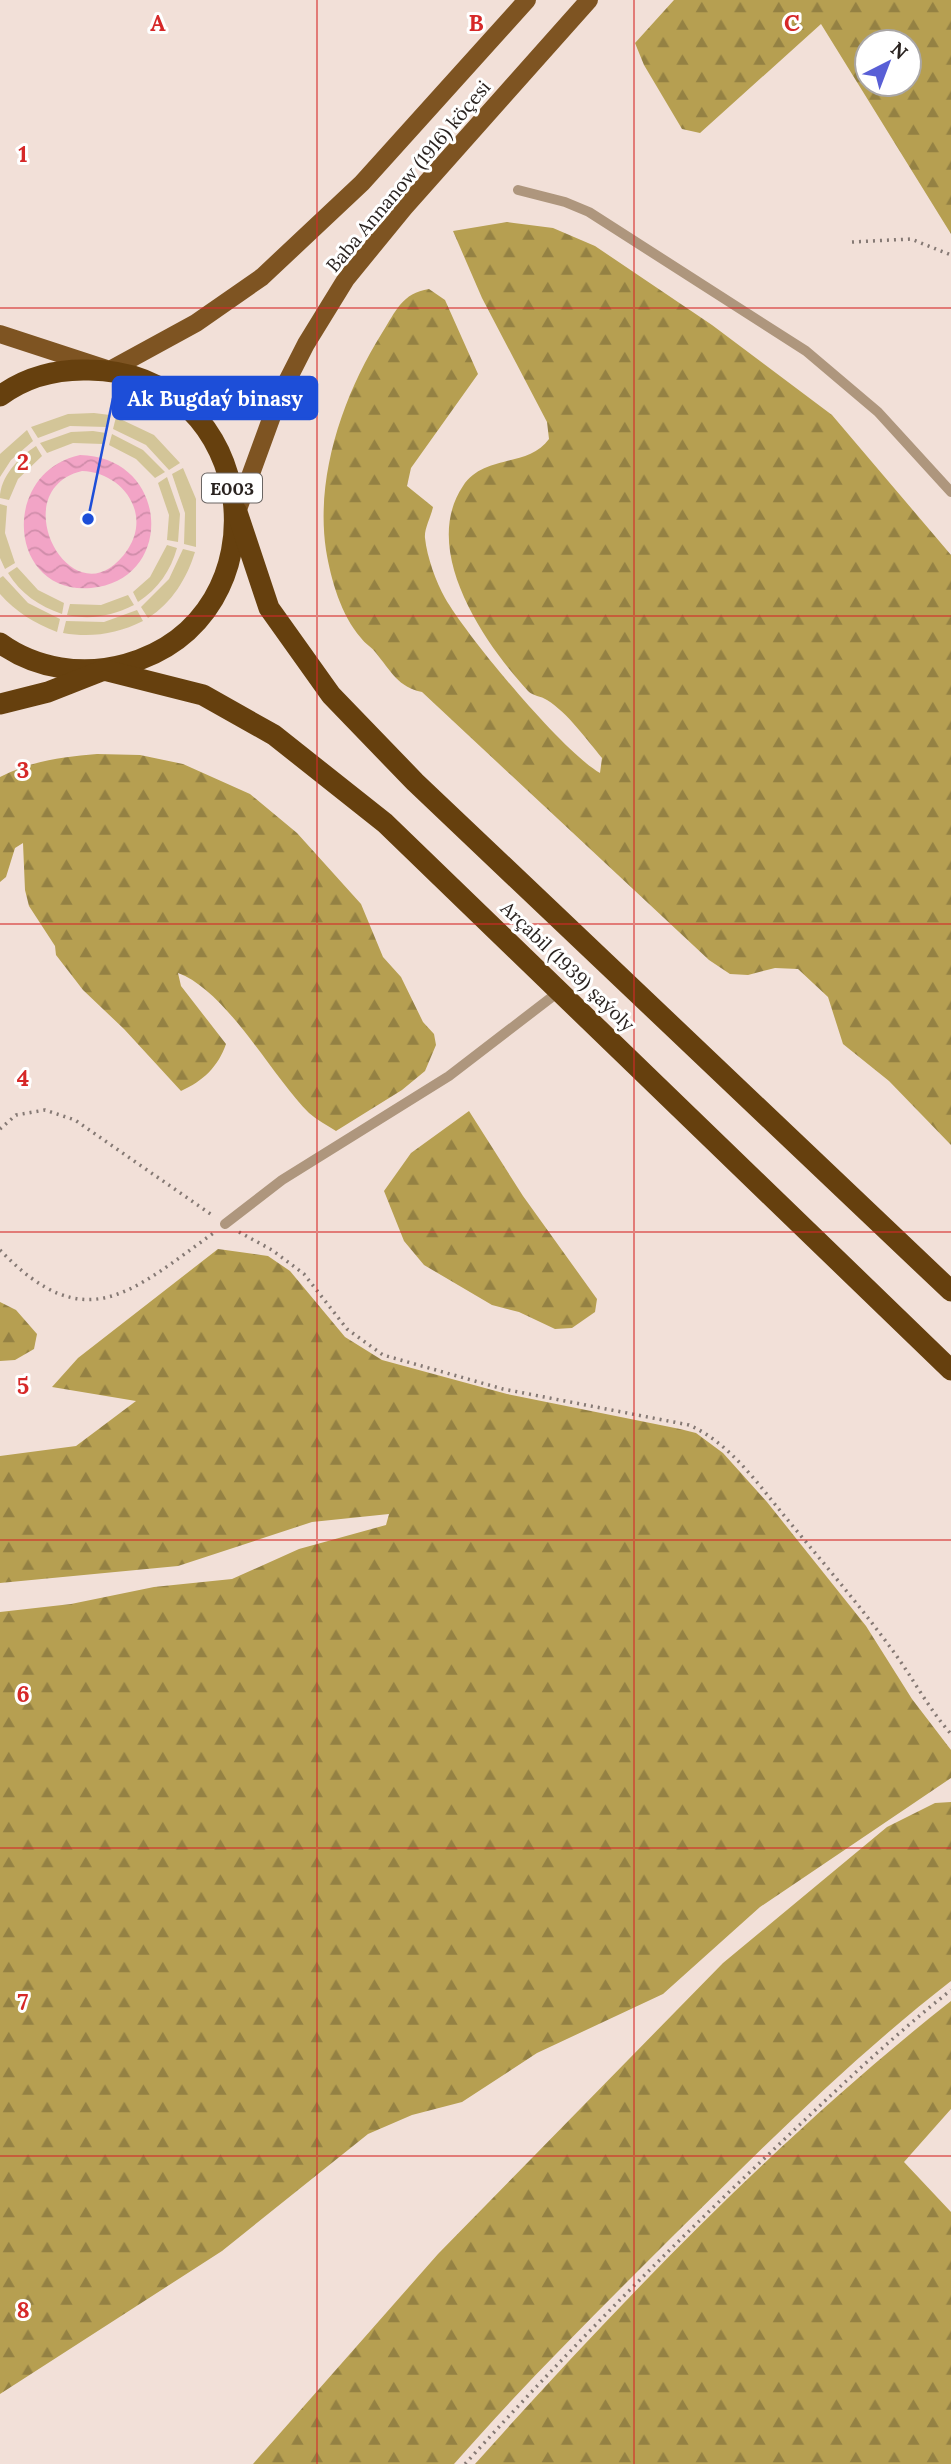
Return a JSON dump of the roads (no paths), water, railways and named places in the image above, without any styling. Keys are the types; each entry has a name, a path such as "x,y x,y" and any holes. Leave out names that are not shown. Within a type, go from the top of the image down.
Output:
{"highway":[{"name":"E003","path":"0,396 16,384 62,369 110,370 149,382 184,404 211,435 229,472 237,512 232,557 215,599 186,633 148,658 104,670 58,668 15,653 0,643"},
{"name":"Arçabil (1939) şaýoly","path":"237,512 269,608 331,695 415,782 951,1291"},
{"name":"Arçabil (1939) şaýoly","path":"104,670 203,695 274,735 385,823 561,990 951,1370"},
{"path":"0,704 48,692 104,670"}],"main road":[{"name":"Baba Annanow (1916) köçesi","path":"110,370 196,323 262,277 362,183 527,0"},
{"name":"Baba Annanow (1916) köçesi","path":"237,512 279,397 306,344 346,279 404,208 589,0"},
{"path":"0,334 110,370"}],"lane":[{"path":"518,190 565,202 589,212 806,351 878,412 951,492"},
{"path":"225,1224 282,1180 449,1076 561,990"}],"water":[{"path":"80,455 110,461 132,476 145,496 151,519 149,543 138,564 119,580 91,588 63,585 43,573 30,553 24,530 26,506 36,484 54,466","holes":["82,471 109,478 129,496 134,508 135,535 128,549 107,569 87,573 69,565 54,548 47,526 47,503 58,483"]}],"place":[{"name":"Ak Bugdaý binasy","path":"88,519"}]}
